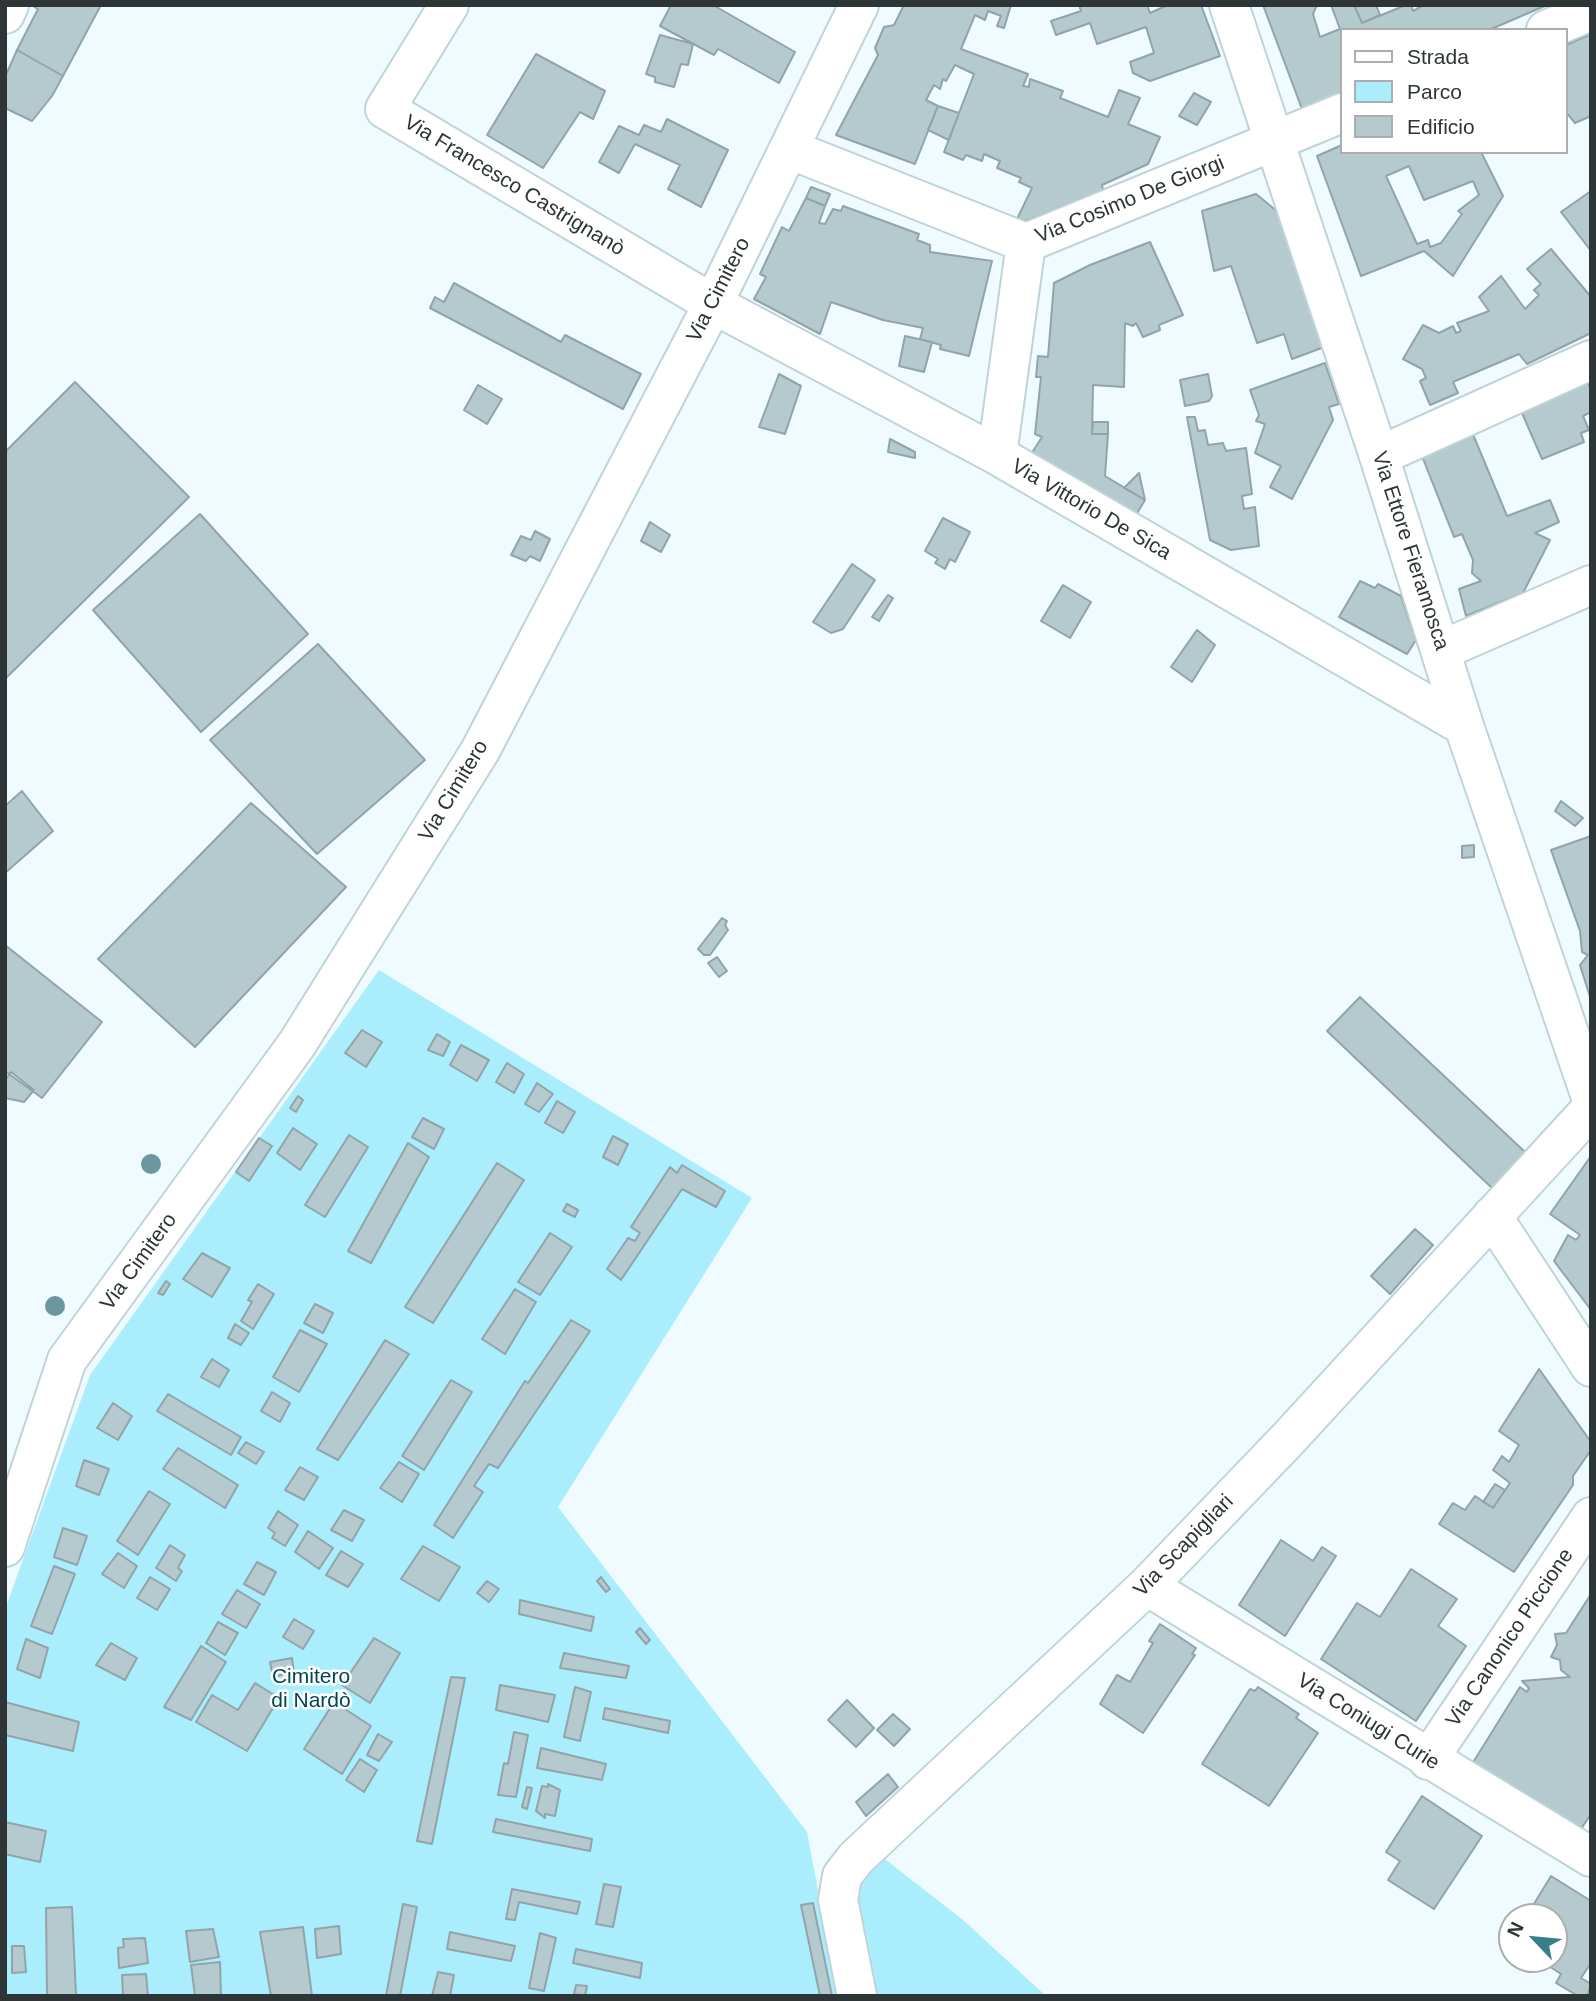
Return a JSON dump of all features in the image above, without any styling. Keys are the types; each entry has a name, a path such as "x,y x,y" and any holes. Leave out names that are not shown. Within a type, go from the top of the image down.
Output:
{"street":[{"path":"5,14 9,5"},
{"name":"Via Francesco Castrignanò","path":"449,5 385,109 713,304"},
{"name":"Via Cimitero","path":"5,1547 21,1447 67,1360 297,1044 480,751 713,304 859,5"},
{"name":"Via Ettore Fieramosca","path":"1229,5 1379,456 1464,726 1591,1097"},
{"path":"1551,28 1591,11"},
{"name":"Via Cosimo De Giorgi","path":"789,149 1026,243 1340,114"},
{"path":"997,455 1026,243"},
{"name":"Via Vittorio De Sica","path":"713,304 997,455 1464,726"},
{"path":"1379,456 1591,360"},
{"path":"1442,650 1591,585"},
{"name":"Via Scapigliari","path":"857,1996 838,1900 842,1876 856,1857 1147,1586 1289,1438 1591,1109"},
{"path":"1492,1216 1591,1367"},
{"name":"Via Canonico Piccione","path":"1428,1760 1591,1517"},
{"name":"Via Coniugi Curie","path":"1147,1586 1428,1760 1591,1857"}],"green space":[{"name":"Cimitero di Nardò","path":"379,970 752,1198 558,1507 807,1832 838,1996 5,1996 5,1609 90,1375"},
{"path":"881,1856 963,1920 1046,1996 869,1996 860,1954 857,1880"}],"building":[{"path":"31,5 101,5 63,76 17,50 38,9"},
{"path":"671,5 713,5 795,52 779,83 718,49 714,55 660,26"},
{"path":"904,5 1011,5 1004,28 997,26 1001,16 988,11 985,20 975,15 961,49 1028,74 1023,86 1029,87 1030,79 1063,91 1060,98 1108,117 1119,90 1140,98 1128,124 1160,137 1148,164 1102,185 1103,190 1026,221 1017,219 1032,188 1019,182 1021,178 997,168 1000,161 984,154 982,161 966,155 963,160 944,152 974,74 955,65 946,81 943,79 940,89 934,85 926,100 938,106 915,164 836,135 878,55 875,48 884,27 894,25"},
{"path":"1079,5 1147,5 1150,13 1168,5 1201,5 1220,56 1150,81 1133,73 1130,62 1154,53 1146,27 1097,44 1090,23 1056,35 1051,21 1081,11"},
{"path":"1263,5 1317,5 1313,14 1320,37 1340,29 1340,93 1302,109"},
{"path":"1331,5 1354,5 1362,23 1406,5 1411,5 1413,11 1424,5 1547,5 1494,28 1340,29"},
{"path":"1376,5 1380,15 1362,23 1355,7"},
{"path":"1591,34 1591,116 1575,123 1568,114 1568,44"},
{"path":"660,35 693,44 688,65 681,64 674,87 655,82 655,77 646,74"},
{"path":"17,50 63,76 52,96 32,121 5,108 5,77"},
{"path":"536,54 605,91 593,119 580,112 543,168 487,135"},
{"path":"1194,93 1211,102 1197,125 1179,116"},
{"path":"938,106 959,113 949,140 928,130"},
{"path":"667,119 728,150 701,207 668,189 680,165 635,144 619,173 599,162 619,126 639,135 644,125 661,132"},
{"path":"1340,146 1340,154 1482,154 1503,196 1453,276 1424,251 1361,276 1317,156","holes":["1409,166 1424,200 1473,181 1479,195 1458,211 1462,214 1441,243 1430,247 1428,240 1417,244 1386,176"]},
{"path":"811,187 830,194 825,206 806,198"},
{"path":"1591,191 1591,251 1561,212"},
{"path":"1256,194 1278,212 1327,346 1292,359 1284,334 1257,343 1231,266 1214,271 1202,211"},
{"path":"806,198 825,206 819,223 825,224 833,209 841,211 843,206 919,234 917,240 930,245 930,252 992,261 969,356 940,349 941,345 920,339 923,328 883,320 831,302 820,334 754,299 766,277 760,274 782,227 789,231"},
{"path":"1150,242 1183,315 1159,325 1160,330 1143,337 1136,323 1133,326 1125,323 1124,387 1093,385 1092,434 1108,434 1105,476 1145,500 1136,515 1030,456 1042,437 1035,434 1041,377 1036,377 1038,356 1048,357 1054,283 1090,265"},
{"path":"1551,249 1591,297 1591,333 1527,364 1519,354 1453,382 1458,393 1430,405 1420,381 1426,378 1422,369 1403,359 1423,325 1439,333 1453,326 1456,333 1461,331 1457,323 1489,311 1479,297 1501,276 1525,309 1539,295 1534,290 1541,284 1527,269"},
{"path":"454,283 561,342 565,335 641,374 623,409 430,308 435,297 444,302"},
{"path":"905,336 932,342 924,372 899,366"},
{"path":"1325,363 1339,404 1329,407 1333,420 1292,499 1270,487 1281,466 1255,453 1265,424 1256,421 1259,415 1250,390"},
{"path":"779,374 801,386 785,434 759,427"},
{"path":"1208,374 1212,396 1209,401 1185,406 1180,380"},
{"path":"1579,380 1581,386 1588,383 1591,390 1591,412 1583,416 1589,430 1581,433 1584,442 1542,459 1522,413 1530,409 1528,404"},
{"path":"75,382 189,497 5,679 5,452"},
{"path":"478,385 502,399 487,424 464,410"},
{"path":"1187,417 1195,417 1198,431 1205,430 1208,445 1223,443 1226,451 1246,448 1252,494 1242,496 1244,509 1255,507 1259,546 1231,550 1210,540"},
{"path":"1093,422 1108,422 1108,434 1092,434"},
{"path":"1472,432 1507,516 1550,500 1559,522 1535,533 1550,540 1523,593 1466,616 1459,589 1481,581 1472,573 1473,560 1462,534 1454,537 1422,456"},
{"path":"890,439 915,452 915,458 888,452"},
{"path":"1139,473 1145,500 1124,488"},
{"path":"200,514 308,634 201,732 93,610"},
{"path":"943,518 970,532 955,562 950,559 945,569 935,563 938,559 925,551"},
{"path":"650,522 670,535 661,552 641,541"},
{"path":"535,531 550,539 540,561 530,556 526,561 511,555 521,536 531,540"},
{"path":"852,564 875,580 843,629 831,633 813,622"},
{"path":"1360,581 1375,588 1378,584 1401,596 1416,640 1407,654 1339,617"},
{"path":"1063,585 1091,602 1070,638 1041,621"},
{"path":"888,595 893,598 879,621 872,617"},
{"path":"1197,630 1215,645 1192,682 1171,667"},
{"path":"318,644 425,760 317,854 210,740"},
{"path":"22,791 53,831 5,873 5,806"},
{"path":"1561,801 1583,818 1575,826 1555,811"},
{"path":"251,803 346,887 195,1047 98,959"},
{"path":"1591,836 1591,1000 1580,965 1588,955 1582,952 1580,931 1551,850"},
{"path":"1474,845 1474,857 1462,858 1462,846"},
{"path":"722,918 727,921 725,925 728,930 710,955 704,955 698,949"},
{"path":"5,945 102,1022 42,1098 5,1071"},
{"path":"717,957 727,971 719,977 708,963"},
{"path":"1360,997 1525,1152 1493,1189 1327,1031"},
{"path":"362,1030 382,1042 366,1067 345,1053"},
{"path":"437,1034 450,1042 443,1056 428,1050"},
{"path":"461,1045 489,1060 477,1081 450,1065"},
{"path":"507,1063 524,1074 514,1093 496,1082"},
{"path":"11,1072 34,1090 24,1102 5,1098 5,1080"},
{"path":"537,1083 553,1094 539,1112 525,1104"},
{"path":"298,1096 303,1100 296,1112 290,1108"},
{"path":"557,1101 575,1112 563,1133 545,1123"},
{"path":"423,1118 444,1129 434,1149 412,1137"},
{"path":"293,1128 317,1144 300,1170 277,1153"},
{"path":"349,1135 368,1147 325,1217 305,1205"},
{"path":"613,1136 628,1144 618,1165 603,1157"},
{"path":"259,1138 272,1146 249,1181 236,1172"},
{"path":"408,1143 429,1157 371,1263 348,1251"},
{"path":"1591,1156 1591,1310 1554,1261 1568,1235 1576,1240 1580,1235 1550,1214"},
{"path":"497,1163 524,1180 433,1323 405,1307"},
{"path":"682,1165 725,1191 716,1207 682,1189 621,1280 607,1269 628,1238 635,1241 640,1233 631,1227 670,1167 677,1173"},
{"path":"567,1204 578,1210 575,1217 563,1211"},
{"path":"1415,1229 1433,1245 1390,1294 1371,1276"},
{"path":"550,1233 572,1247 540,1295 518,1282"},
{"path":"202,1253 230,1268 212,1297 183,1279"},
{"path":"166,1281 170,1284 163,1295 158,1293"},
{"path":"258,1284 274,1294 253,1329 241,1321 252,1302 248,1300"},
{"path":"515,1289 536,1302 505,1354 482,1339"},
{"path":"315,1304 333,1313 323,1333 304,1323"},
{"path":"571,1320 590,1331 498,1468 489,1464 474,1486 483,1492 453,1538 434,1525 525,1381 528,1383"},
{"path":"235,1324 249,1333 241,1345 228,1338"},
{"path":"300,1330 327,1344 299,1392 273,1377"},
{"path":"385,1340 409,1354 338,1460 317,1449"},
{"path":"212,1359 229,1370 219,1387 201,1377"},
{"path":"1539,1369 1591,1442 1591,1450 1573,1476 1573,1485 1514,1572 1439,1524 1453,1503 1465,1510 1475,1496 1493,1508 1510,1483 1493,1470 1502,1456 1509,1462 1519,1445 1499,1431"},
{"path":"451,1380 472,1392 424,1470 402,1456"},
{"path":"272,1392 290,1403 280,1422 261,1411"},
{"path":"168,1394 241,1437 231,1455 157,1411"},
{"path":"113,1403 132,1416 118,1440 97,1428"},
{"path":"246,1442 264,1452 256,1464 238,1453"},
{"path":"178,1448 238,1485 225,1508 163,1469"},
{"path":"84,1460 109,1469 99,1495 76,1486"},
{"path":"399,1462 419,1474 402,1502 380,1488"},
{"path":"300,1467 318,1477 304,1500 285,1490"},
{"path":"1495,1484 1505,1490 1493,1508 1483,1502"},
{"path":"149,1491 170,1504 138,1555 117,1541"},
{"path":"344,1510 364,1520 352,1541 331,1530"},
{"path":"278,1511 298,1525 285,1546 272,1538 275,1533 268,1528"},
{"path":"63,1528 87,1536 77,1565 54,1557"},
{"path":"308,1531 333,1548 319,1569 295,1552"},
{"path":"1281,1540 1313,1561 1322,1547 1336,1556 1285,1636 1239,1605"},
{"path":"170,1545 185,1555 178,1568 182,1571 176,1581 156,1568"},
{"path":"423,1546 460,1567 439,1601 401,1579"},
{"path":"341,1551 363,1564 348,1587 326,1575"},
{"path":"118,1553 137,1566 124,1588 102,1574"},
{"path":"257,1562 276,1572 264,1595 244,1584"},
{"path":"54,1566 75,1574 52,1634 31,1626"},
{"path":"1411,1569 1457,1599 1438,1626 1466,1646 1416,1721 1321,1659 1357,1603 1380,1617"},
{"path":"150,1577 170,1589 157,1610 137,1598"},
{"path":"601,1577 610,1589 606,1592 597,1581"},
{"path":"487,1581 499,1589 489,1602 477,1593"},
{"path":"237,1590 260,1604 246,1628 222,1614"},
{"path":"1591,1594 1591,1814 1579,1832 1511,1785 1509,1788 1472,1764 1520,1687 1527,1692 1529,1688 1522,1681 1570,1677 1561,1670 1560,1660 1551,1657 1557,1645 1555,1634 1566,1633"},
{"path":"520,1600 594,1617 591,1631 519,1614"},
{"path":"294,1619 314,1631 303,1649 283,1637"},
{"path":"218,1622 238,1633 225,1655 206,1643"},
{"path":"1160,1624 1196,1648 1192,1654 1195,1655 1143,1733 1100,1704 1117,1675 1130,1682 1153,1643 1149,1641"},
{"path":"640,1628 650,1640 646,1644 636,1632"},
{"path":"374,1638 400,1653 370,1703 342,1685"},
{"path":"26,1639 48,1648 40,1678 17,1669"},
{"path":"111,1643 137,1658 125,1680 96,1665"},
{"path":"201,1646 226,1662 191,1720 164,1707"},
{"path":"564,1653 629,1666 626,1678 560,1668"},
{"path":"292,1658 294,1672 273,1677 270,1662"},
{"path":"451,1677 465,1678 432,1844 417,1841"},
{"path":"255,1683 279,1698 247,1751 196,1722 212,1695 238,1710"},
{"path":"500,1685 555,1695 548,1722 496,1710"},
{"path":"575,1687 591,1692 580,1741 564,1737"},
{"path":"1258,1687 1299,1714 1296,1718 1318,1733 1269,1806 1202,1764 1250,1689 1255,1691"},
{"path":"847,1700 874,1728 856,1747 828,1720"},
{"path":"5,1702 79,1722 73,1751 5,1735"},
{"path":"334,1702 371,1726 342,1774 304,1749"},
{"path":"605,1708 670,1721 668,1733 603,1719"},
{"path":"893,1714 910,1729 894,1746 877,1730"},
{"path":"514,1732 528,1735 516,1797 498,1795"},
{"path":"378,1734 392,1742 379,1761 367,1755"},
{"path":"541,1748 606,1764 602,1780 537,1768"},
{"path":"360,1759 377,1770 364,1792 346,1780"},
{"path":"888,1774 898,1787 866,1816 856,1802"},
{"path":"548,1784 560,1790 555,1816 545,1814 545,1818 536,1811 542,1786 548,1787"},
{"path":"527,1787 532,1788 527,1809 522,1807"},
{"path":"1422,1796 1482,1836 1434,1909 1388,1880 1400,1861 1386,1852"},
{"path":"496,1819 592,1839 590,1851 493,1832"},
{"path":"5,1822 46,1831 40,1862 5,1854"},
{"path":"1551,1876 1591,1901 1591,1963 1581,1978 1591,1984 1587,1996 1578,1996 1556,1983 1559,1973 1568,1973 1568,1903 1535,1903"},
{"path":"604,1884 621,1887 613,1927 596,1924"},
{"path":"512,1889 580,1902 577,1914 519,1902 515,1920 506,1919"},
{"path":"813,1903 832,1996 820,1996 801,1905"},
{"path":"403,1904 417,1907 400,1996 386,1996"},
{"path":"72,1907 76,1996 47,1996 46,1908"},
{"path":"339,1926 341,1954 317,1958 315,1929"},
{"path":"303,1927 312,1996 271,1996 260,1932"},
{"path":"213,1929 219,1957 190,1962 186,1931"},
{"path":"450,1932 515,1946 511,1961 447,1949"},
{"path":"540,1933 556,1938 544,1991 529,1988"},
{"path":"145,1938 148,1963 119,1968 118,1948 124,1947 123,1939"},
{"path":"12,1946 24,1946 26,1972 12,1973"},
{"path":"576,1949 642,1963 640,1978 573,1963"},
{"path":"220,1962 221,1996 195,1996 191,1965"},
{"path":"438,1972 454,1975 450,1996 432,1996"},
{"path":"146,1974 148,1996 123,1996 122,1975"},
{"path":"576,1985 587,1986 585,1996 574,1994"}]}
